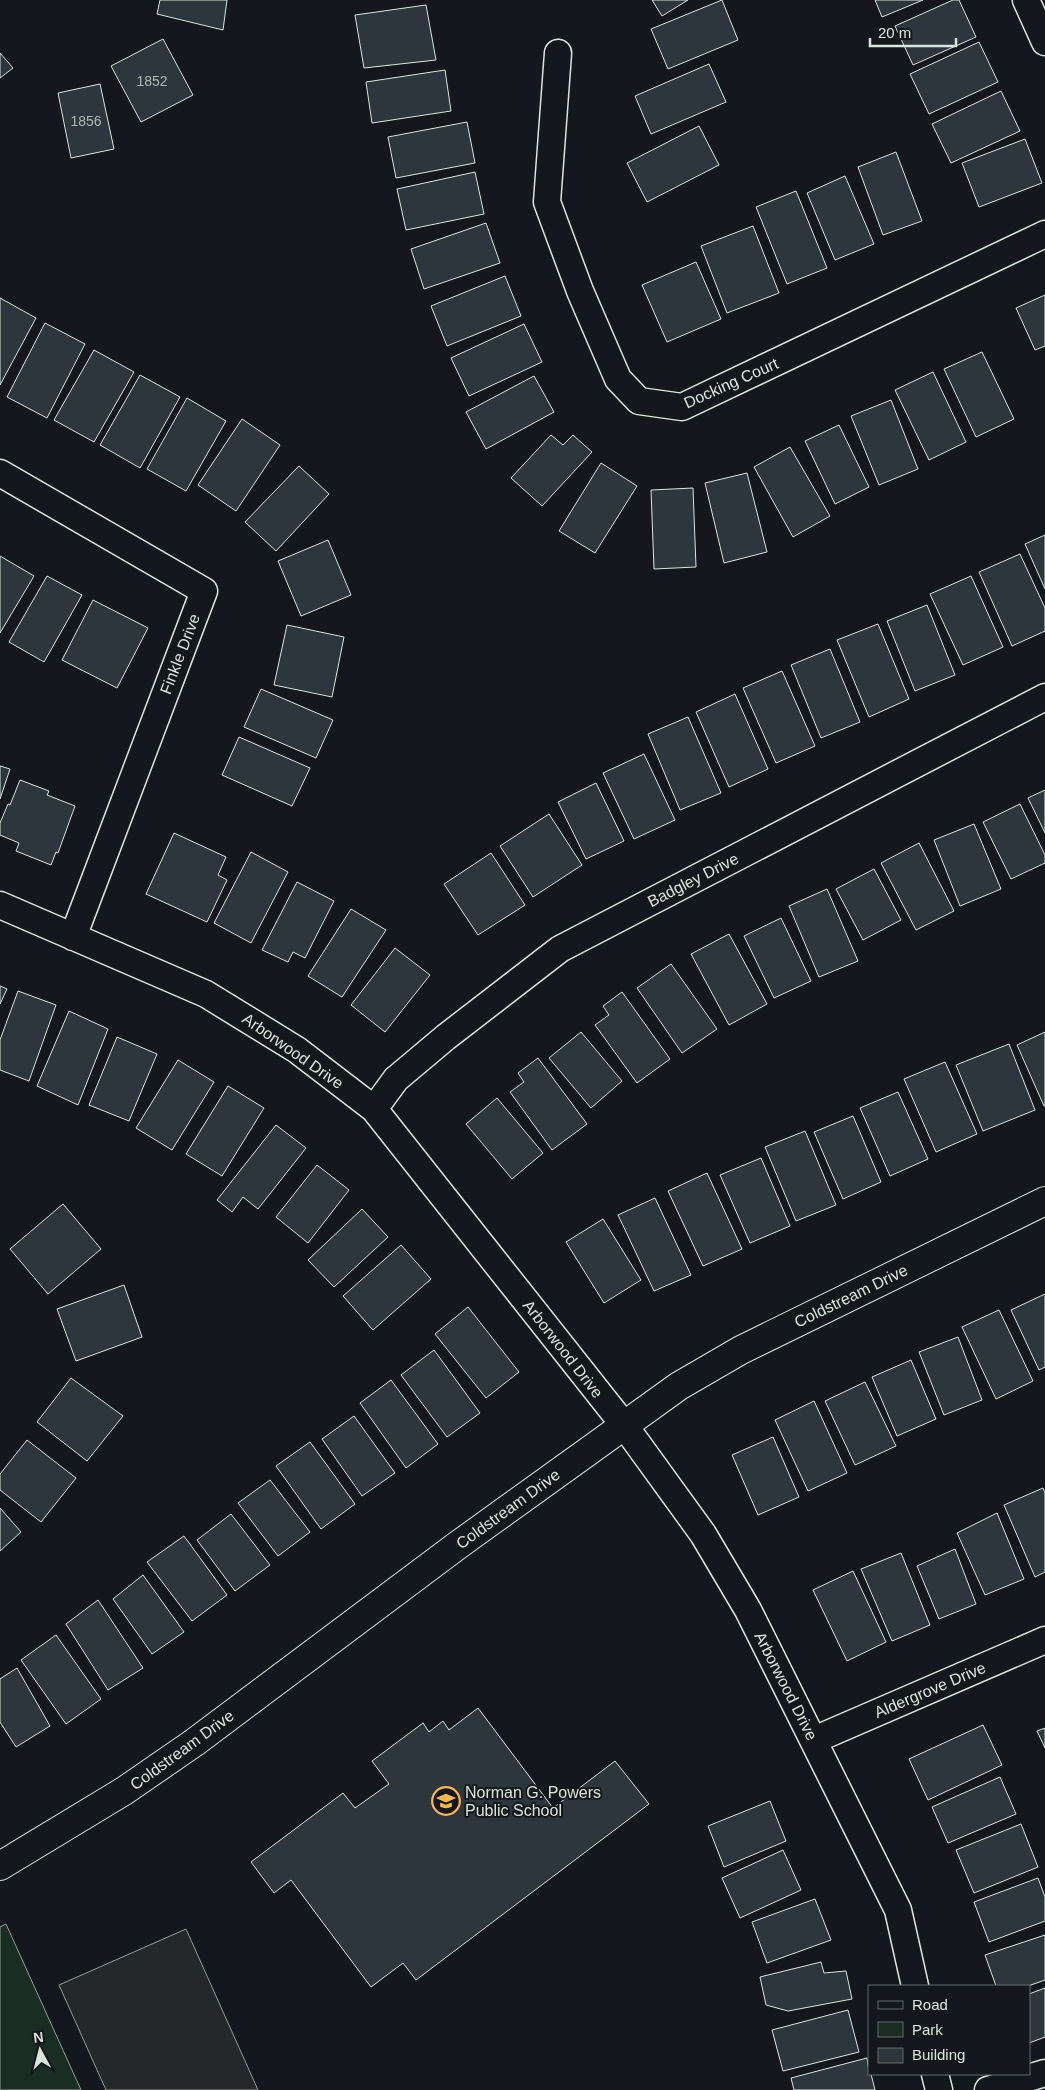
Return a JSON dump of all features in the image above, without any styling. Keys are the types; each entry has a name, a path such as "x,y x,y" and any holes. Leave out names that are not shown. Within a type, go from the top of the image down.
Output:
{"street":[{"path":"1026,0 1045,42"},
{"name":"Docking Court","path":"558,53 547,202 580,292 618,379 639,401 682,407 1045,234"},
{"name":"Finkle Drive","path":"0,473 204,591 73,937"},
{"name":"Badgley Drive","path":"374,1109 396,1079 446,1037 560,949 1045,697"},
{"name":"Arborwood Drive","path":"0,905 206,994 298,1050 374,1109 624,1425 703,1534 748,1610 898,1910 915,1985"},
{"name":"Coldstream Drive","path":"0,1866 124,1791 195,1742 450,1551 679,1386 741,1350 1045,1201"},
{"name":"Aldergrove Drive","path":"814,1740 1045,1640"},
{"path":"988,2090 1045,2073"},
{"path":"936,2075 939,2090"}],"green space":[{"path":"6,1924 81,2090 0,2090 0,1927"}],"shaded area":[{"path":"186,1929 258,2090 106,2090 59,1985"}],"building":[{"path":"160,0 227,0 223,30 157,14"},
{"path":"652,0 688,0 662,16"},
{"path":"722,0 738,40 668,69 651,29"},
{"path":"875,0 923,0 882,17"},
{"path":"953,0 959,0 976,37 913,65 895,26"},
{"path":"426,5 436,60 364,68 355,15"},
{"path":"163,39 193,95 141,122 111,66"},
{"path":"979,42 998,82 929,114 910,74"},
{"path":"0,53 13,68 0,78"},
{"path":"709,64 726,102 651,134 635,96"},
{"path":"445,70 451,111 372,123 366,82"},
{"path":"100,84 114,149 71,158 58,93"},
{"path":"1001,91 1020,131 951,163 932,124"},
{"path":"467,122 475,163 396,178 388,137"},
{"path":"699,126 719,165 647,202 627,163"},
{"path":"1025,139 1042,183 979,207 962,163"},
{"path":"896,152 922,221 883,235 858,167"},
{"path":"475,172 484,214 406,230 397,189"},
{"path":"845,176 874,244 835,260 807,193"},
{"path":"796,191 827,268 787,284 756,207"},
{"path":"486,223 500,263 424,289 411,249"},
{"path":"753,226 779,293 727,313 701,246"},
{"path":"696,262 721,319 667,342 642,285"},
{"path":"505,276 521,316 447,346 431,306"},
{"path":"1045,295 1045,346 1035,350 1016,308"},
{"path":"0,298 36,318 0,385"},
{"path":"45,323 85,344 47,418 7,397"},
{"path":"524,324 542,362 469,396 451,358"},
{"path":"94,350 134,372 94,442 54,420"},
{"path":"982,352 1014,419 976,437 944,369"},
{"path":"933,372 966,442 929,460 895,390"},
{"path":"140,375 180,397 140,468 100,445"},
{"path":"534,376 554,412 486,449 466,412"},
{"path":"187,398 226,421 186,491 147,469"},
{"path":"891,400 918,469 879,485 851,416"},
{"path":"242,419 280,445 236,511 198,485"},
{"path":"839,425 869,487 835,504 805,441"},
{"path":"551,435 563,445 573,435 592,452 542,506 511,478"},
{"path":"790,447 830,516 793,537 754,467"},
{"path":"601,463 637,486 595,553 559,531"},
{"path":"299,466 329,494 276,551 245,522"},
{"path":"747,473 767,552 724,563 705,483"},
{"path":"693,488 696,567 654,569 651,490"},
{"path":"1045,535 1045,589 1025,544"},
{"path":"328,540 351,595 301,616 278,561"},
{"path":"1020,554 1045,608 1045,631 1012,646 979,572"},
{"path":"0,556 34,576 0,633"},
{"path":"47,576 82,595 44,662 9,642"},
{"path":"971,576 1003,647 963,665 930,594"},
{"path":"93,600 148,628 117,688 62,660"},
{"path":"927,605 955,675 915,691 887,621"},
{"path":"878,624 909,699 869,717 837,640"},
{"path":"287,625 344,637 332,697 274,685"},
{"path":"830,649 860,722 821,738 791,665"},
{"path":"782,671 815,746 776,763 743,688"},
{"path":"261,689 333,720 316,758 244,727"},
{"path":"735,694 768,769 729,787 696,712"},
{"path":"688,717 721,793 680,810 648,734"},
{"path":"239,737 310,768 292,806 222,775"},
{"path":"644,754 675,820 634,839 603,773"},
{"path":"0,766 10,769 0,799"},
{"path":"20,780 49,791 47,795 75,806 58,853 56,852 51,865 16,851 19,843 0,835 0,823"},
{"path":"596,783 624,841 586,859 558,802"},
{"path":"1045,790 1045,833 1028,798"},
{"path":"1020,804 1045,855 1045,863 1011,879 983,822"},
{"path":"549,814 582,865 533,897 500,846"},
{"path":"974,824 1001,889 960,906 934,840"},
{"path":"174,833 226,857 218,875 227,880 207,922 146,894"},
{"path":"919,843 954,911 916,930 881,863"},
{"path":"251,852 288,872 251,943 214,923"},
{"path":"491,853 525,905 478,935 444,884"},
{"path":"874,869 901,920 863,940 836,889"},
{"path":"297,882 334,901 305,958 293,952 288,962 262,950"},
{"path":"827,889 858,961 819,977 789,906"},
{"path":"351,909 386,930 342,997 308,976"},
{"path":"781,918 811,981 774,998 744,936"},
{"path":"729,934 767,1004 729,1025 691,954"},
{"path":"395,948 430,975 385,1032 351,1005"},
{"path":"671,964 717,1029 682,1053 637,988"},
{"path":"0,986 7,989 0,1004"},
{"path":"18,991 56,1005 29,1081 0,1070 0,1040"},
{"path":"622,992 670,1059 637,1083 595,1025 609,1015 603,1006"},
{"path":"69,1011 108,1029 78,1105 37,1086"},
{"path":"581,1032 622,1081 591,1108 549,1058"},
{"path":"1045,1032 1045,1106 1044,1106 1017,1045"},
{"path":"117,1037 157,1054 129,1121 89,1105"},
{"path":"1009,1044 1035,1110 983,1131 956,1065"},
{"path":"538,1058 587,1124 552,1150 510,1092 524,1082 518,1073"},
{"path":"178,1060 214,1082 172,1150 136,1128"},
{"path":"945,1062 977,1134 936,1152 904,1079"},
{"path":"228,1086 264,1108 222,1176 186,1154"},
{"path":"898,1092 928,1159 890,1176 860,1108"},
{"path":"497,1098 543,1153 512,1179 466,1124"},
{"path":"853,1116 881,1182 843,1199 814,1132"},
{"path":"276,1125 306,1148 258,1209 243,1197 232,1212 217,1200"},
{"path":"805,1131 836,1205 796,1221 765,1147"},
{"path":"761,1158 790,1226 750,1243 720,1175"},
{"path":"317,1165 349,1190 308,1243 276,1217"},
{"path":"707,1173 742,1249 703,1266 668,1191"},
{"path":"655,1198 691,1275 654,1291 618,1215"},
{"path":"63,1204 101,1249 48,1294 10,1249"},
{"path":"362,1209 388,1237 334,1287 308,1260"},
{"path":"603,1219 641,1280 604,1303 566,1242"},
{"path":"401,1245 431,1279 373,1330 343,1296"},
{"path":"124,1285 142,1337 76,1361 57,1309"},
{"path":"1045,1294 1045,1367 1039,1370 1011,1310"},
{"path":"468,1307 519,1372 486,1398 435,1334"},
{"path":"999,1310 1033,1381 996,1399 962,1327"},
{"path":"958,1337 982,1400 944,1415 919,1352"},
{"path":"434,1350 480,1413 447,1437 401,1375"},
{"path":"911,1360 936,1419 897,1436 872,1377"},
{"path":"71,1378 123,1416 87,1461 37,1422"},
{"path":"391,1380 438,1444 406,1468 360,1403"},
{"path":"865,1382 896,1446 855,1465 825,1401"},
{"path":"814,1401 847,1473 808,1491 775,1420"},
{"path":"354,1416 395,1473 362,1496 322,1439"},
{"path":"773,1437 799,1497 758,1515 732,1455"},
{"path":"27,1440 76,1478 41,1522 0,1490 0,1474"},
{"path":"310,1442 355,1504 321,1529 276,1466"},
{"path":"270,1480 310,1532 278,1556 238,1503"},
{"path":"1043,1488 1045,1493 1045,1572 1035,1577 1004,1505"},
{"path":"0,1508 21,1532 0,1551"},
{"path":"997,1513 1024,1579 985,1595 957,1533"},
{"path":"231,1514 270,1565 235,1591 197,1540"},
{"path":"184,1536 227,1595 192,1621 147,1562"},
{"path":"955,1549 976,1604 939,1619 917,1566"},
{"path":"901,1553 930,1625 892,1641 861,1569"},
{"path":"853,1571 886,1642 847,1661 813,1590"},
{"path":"143,1575 184,1632 152,1654 113,1599"},
{"path":"98,1600 143,1668 108,1690 66,1624"},
{"path":"56,1635 101,1699 66,1724 21,1660"},
{"path":"17,1668 50,1726 16,1747 0,1722 0,1679"},
{"path":"478,1708 553,1808 615,1761 649,1804 416,1980 403,1963 371,1987 291,1880 274,1893 251,1862 343,1793 355,1808 389,1784 372,1761 423,1723 429,1732 443,1721 449,1730"},
{"path":"983,1725 1002,1765 928,1800 909,1759"},
{"path":"1045,1728 1045,1748 1037,1731"},
{"path":"1000,1777 1016,1814 948,1843 932,1807"},
{"path":"770,1801 786,1841 724,1867 708,1826"},
{"path":"1021,1824 1038,1867 974,1893 956,1850"},
{"path":"783,1850 801,1890 740,1918 722,1878"},
{"path":"1038,1878 1045,1897 1045,1921 989,1942 974,1902"},
{"path":"815,1899 831,1940 767,1963 752,1922"},
{"path":"1045,1935 1045,1980 1030,1985 996,1985 985,1955"},
{"path":"821,1962 824,1973 846,1971 852,1999 788,2011 766,2005 760,1977"},
{"path":"1045,1988 1045,2037 1030,2043 1030,1994"},
{"path":"848,2010 859,2052 783,2071 772,2030"},
{"path":"867,2058 868,2075 871,2075 875,2090 794,2090 791,2078"}],"place":[{"name":"Norman G. Powers Public School","path":"446,1801"}]}
